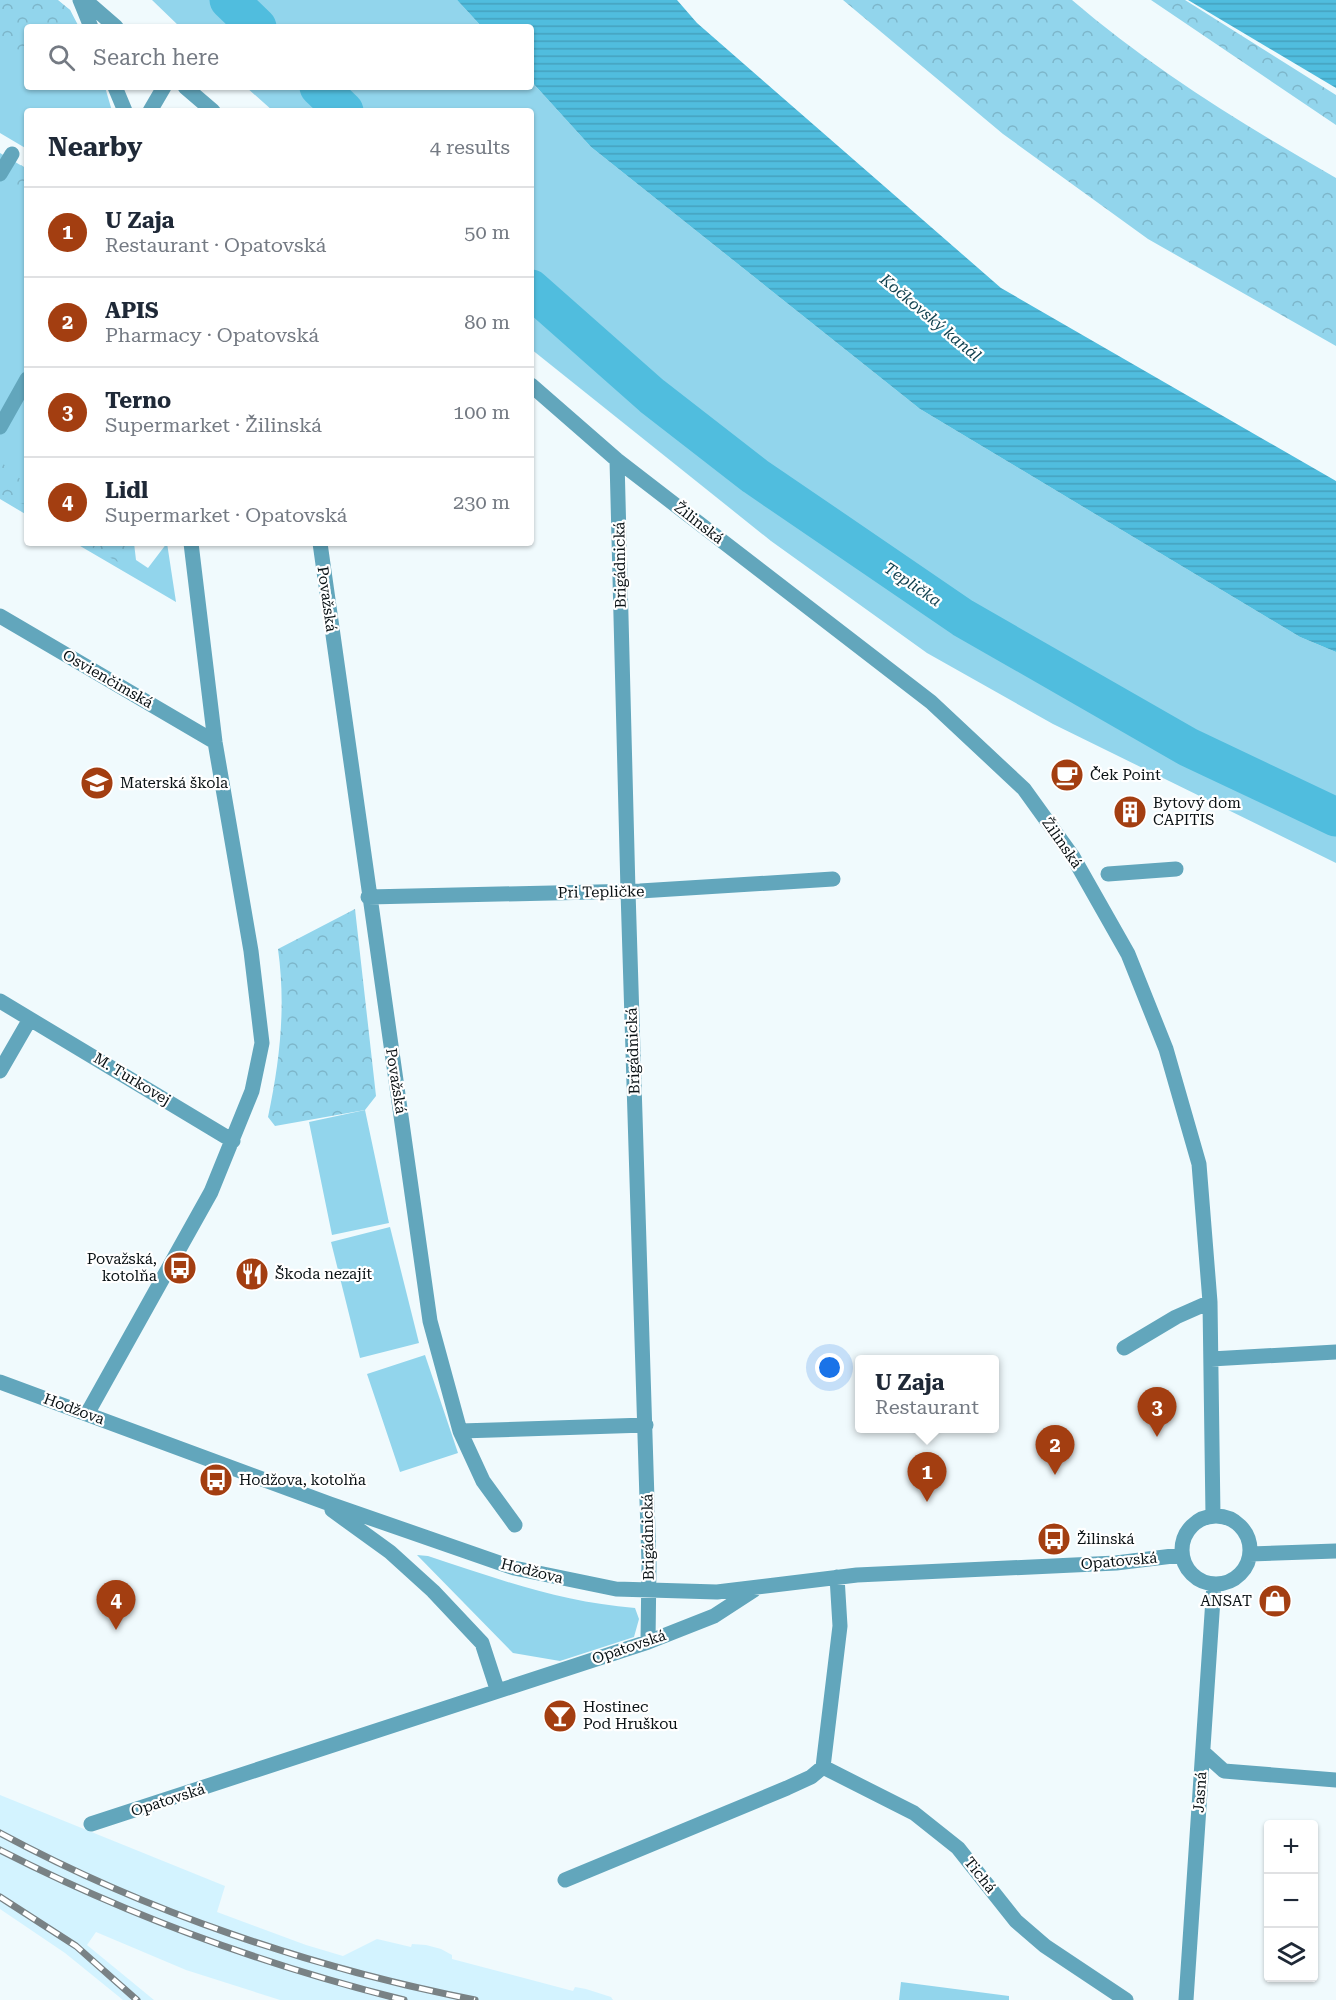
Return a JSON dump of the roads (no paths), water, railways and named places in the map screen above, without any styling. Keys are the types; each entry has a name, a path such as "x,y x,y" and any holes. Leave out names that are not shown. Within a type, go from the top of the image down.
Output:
{"street":[{"path":"80,0 90,24"},
{"path":"85,0 113,24"},
{"path":"116,90 124,108"},
{"path":"152,108 162,90"},
{"path":"188,90 210,108"},
{"path":"0,174 12,154"},
{"path":"0,427 24,385"},
{"name":"Žilinská","path":"534,388 617,460 931,702 1024,789 1073,857 1128,954 1166,1049 1199,1164 1210,1302 1213,1516"},
{"name":"Brigádnická","path":"617,460 628,891 646,1425 648,1642"},
{"path":"87,1414 211,1192 252,1091 262,1043 251,951 215,742 191,546"},
{"name":"Považská","path":"320,546 368,897 430,1321 460,1431 483,1481 515,1525"},
{"name":"Osvienčimská","path":"0,616 215,742"},
{"path":"1108,874 1176,869"},
{"name":"Pri Tepličke","path":"368,897 628,891 833,879"},
{"name":"M. Turkovej","path":"0,1001 233,1141"},
{"path":"0,1071 30,1019"},
{"path":"1124,1348 1176,1317 1210,1302"},
{"path":"1211,1359 1336,1352"},
{"name":"Hodžova","path":"0,1382 318,1499 514,1568 583,1583 648,1591 717,1592 756,1589"},
{"path":"460,1431 646,1425"},
{"name":"Hodžova","path":"318,1499 390,1552 433,1591 482,1643 496,1689"},
{"path":"1213,1516 1233,1520 1246,1534 1250,1554 1247,1564 1234,1580 1214,1584 1192,1575 1182,1555 1185,1533 1192,1524 1213,1516"},
{"path":"1250,1554 1336,1551"},
{"name":"Opatovská","path":"91,1824 496,1689 648,1642 714,1616 756,1589 837,1577 1116,1563 1182,1555"},
{"path":"564,1880 788,1788 811,1777 823,1767 840,1626 837,1577"},
{"name":"Jasná","path":"1186,2000 1214,1584"},
{"path":"1203,1752 1224,1771 1336,1779"},
{"name":"Tichá","path":"823,1767 914,1813 958,1848 1016,1922 1045,1946 1126,2000"}],"water":[{"name":"Kočkovský kanál","path":"457,0 677,0 697,23 1001,288 1336,481 1336,652 1300,637 920,409 591,147 534,84 534,24 479,24"},
{"path":"1188,0 1336,0 1336,88"}],"waterway":[{"name":"Teplička","path":"229,0 254,24"},
{"name":"Teplička","path":"322,90 341,108"},
{"name":"Teplička","path":"534,292 652,396 755,476 963,618 1188,747 1336,817"}],"railway":[{"path":"0,1833 113,1888 232,1934 353,1972 475,2000"},
{"path":"0,1850 98,1896 198,1937 300,1971 404,2000"},
{"path":"0,1897 76,1946 137,2000"}],"place":[{"name":"Ček Point","path":"1067,775"},
{"name":"Materská škola","path":"97,783"},
{"name":"Bytový dom CAPITIS","path":"1130,812"},
{"name":"Považská, kotolňa","path":"180,1268"},
{"name":"Škoda nezajít","path":"252,1274"},
{"name":"Terno","path":"1157,1437"},
{"name":"APIS","path":"1055,1475"},
{"name":"Hodžova, kotolňa","path":"216,1480"},
{"name":"U Zaja","path":"927,1502"},
{"name":"Žilinská","path":"1054,1539"},
{"name":"ANSAT","path":"1275,1601"},
{"name":"Lidl","path":"116,1630"},
{"name":"Hostinec Pod Hruškou","path":"560,1716"}]}
